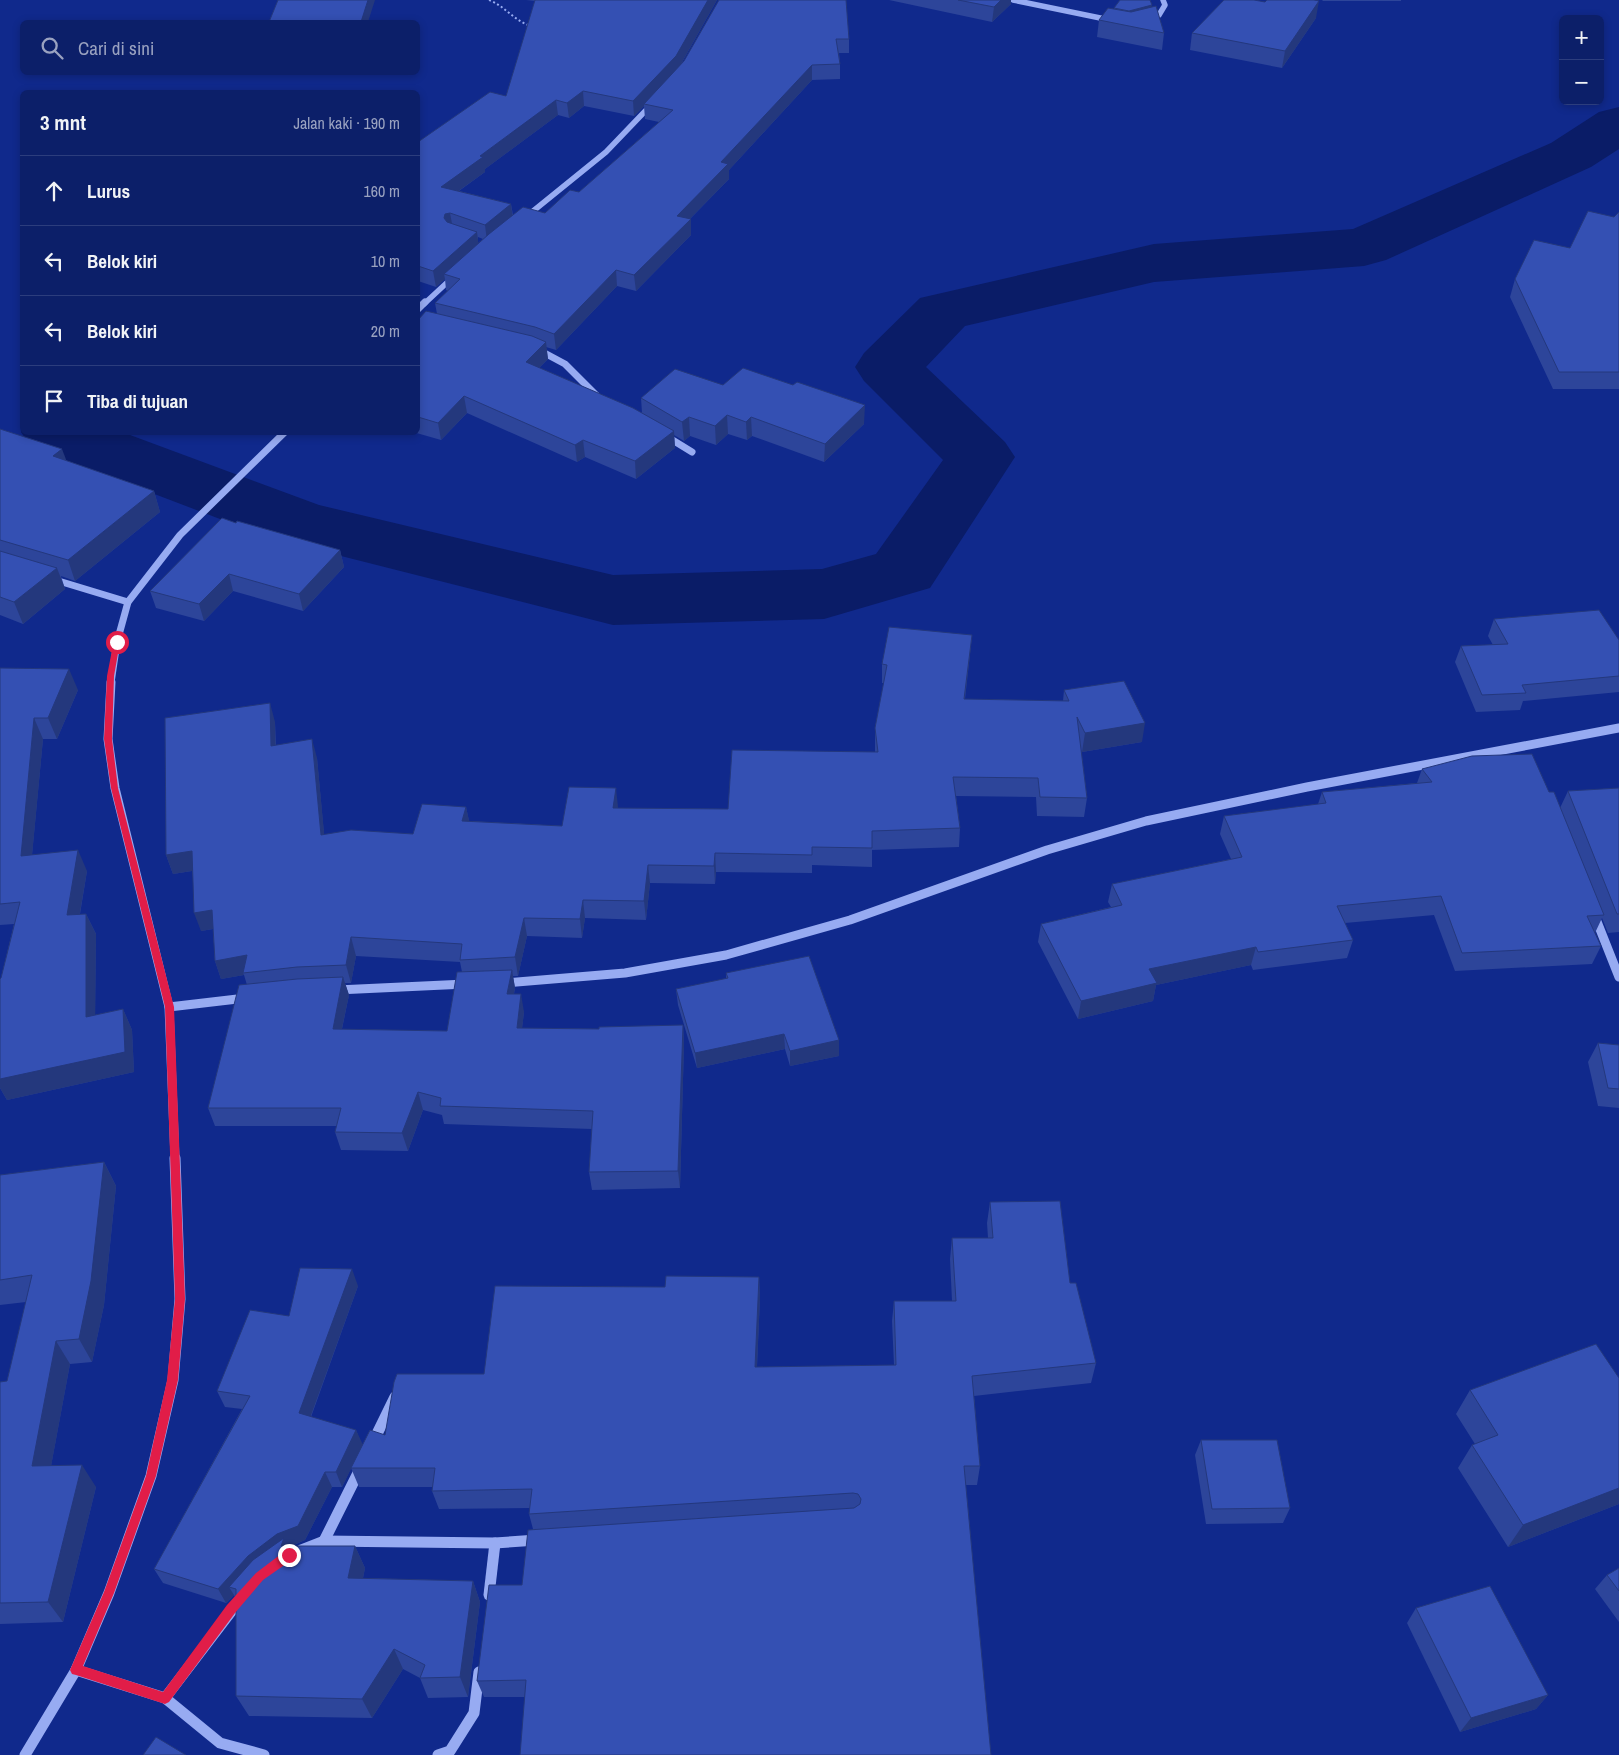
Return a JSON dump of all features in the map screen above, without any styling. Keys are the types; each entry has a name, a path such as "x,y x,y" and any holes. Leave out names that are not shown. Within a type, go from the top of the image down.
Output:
{"street":[{"path":"1013,0 1118,22"},
{"path":"1141,22 1160,14 1165,6 1162,0"},
{"path":"518,223 606,152 654,102"},
{"path":"420,307 460,271"},
{"path":"529,347 553,355 568,365 596,396 604,400"},
{"path":"660,433 692,452"},
{"path":"25,1755 76,1670 109,1593 151,1476 172,1380 180,1299 169,1007 114,788 108,739 111,676 117,642 128,602 180,535 282,435"},
{"path":"48,578 128,602"},
{"path":"490,983 540,981 625,973 726,955 850,920 1047,850 1146,821 1307,787 1619,728"},
{"path":"1527,745 1530,754"},
{"path":"1590,902 1619,977"},
{"path":"323,990 471,984"},
{"path":"169,1007 256,997"},
{"path":"324,1541 399,1389"},
{"path":"289,1555 324,1541 495,1543 545,1540"},
{"path":"487,1609 495,1543"},
{"path":"165,1698 231,1609 248,1590"},
{"path":"438,1755 450,1751 474,1714 481,1657"},
{"path":"76,1670 165,1698 220,1743 264,1755"}],"path":[{"path":"489,0 497,2 512,18 522,24 531,26"}],"building":[{"path":"278,0 368,0 362,20 270,20"},
{"path":"535,0 708,0 676,56 633,101 583,91 567,103 556,100 441,187 511,204 485,225 450,213 445,214 444,218 447,222 477,232 433,271 420,267 420,141 490,92 506,96"},
{"path":"719,0 846,0 849,39 836,39 840,64 812,65 721,162 728,164 677,216 691,219 634,275 616,270 554,334 535,327 435,303 460,279 444,274 489,234 523,207 545,213 570,190 579,192 673,110 644,104 684,61"},
{"path":"958,0 1001,0 994,7"},
{"path":"1120,0 1150,0 1152,5 1129,11 1114,8"},
{"path":"1224,0 1265,2 1267,0 1319,1 1285,51 1192,33"},
{"path":"1156,6 1164,33 1099,20 1108,8 1131,12"},
{"path":"1588,211 1614,217 1619,212 1619,372 1559,372 1515,279 1534,240 1570,248"},
{"path":"426,311 532,336 546,342 526,362 633,408 674,431 635,461 583,440 575,445 464,396 438,423 420,418 420,318"},
{"path":"743,368 793,385 797,382 865,405 825,444 751,417 746,422 727,415 715,426 689,417 682,422 641,398 675,369 723,385"},
{"path":"0,429 62,449 53,456 154,491 68,560 0,540"},
{"path":"222,518 340,550 299,594 229,574 199,604 150,591"},
{"path":"0,551 57,568 14,602 0,597"},
{"path":"1599,610 1619,640 1619,676 1522,685 1526,693 1482,695 1461,646 1508,644 1494,619"},
{"path":"889,627 972,635 964,699 1069,701 1064,690 1124,681 1145,723 1085,733 1077,717 1087,798 1040,797 1038,778 953,777 960,828 872,831 872,848 812,847 812,855 715,853 714,866 648,865 644,901 583,900 580,919 524,918 515,957 460,960 462,944 351,937 346,965 297,967 243,973 247,955 215,961 212,910 194,913 192,851 166,855 165,718 270,703 271,746 312,739 321,835 351,830 413,834 422,804 466,807 462,821 562,826 569,787 616,788 613,808 728,809 732,750 878,752 875,728 887,665 882,664"},
{"path":"0,668 69,669 48,718 34,718 21,856 78,850 67,915 86,914 86,1017 123,1009 125,1052 0,1079 0,979 20,902 0,904"},
{"path":"1532,754 1549,792 1554,792 1604,915 1587,916 1601,946 1462,953 1441,896 1337,906 1353,940 1258,952 1256,947 1149,969 1157,983 1081,1001 1041,924 1122,905 1112,884 1242,857 1224,816 1326,803 1322,792 1432,782 1422,769 1472,756"},
{"path":"1619,788 1619,914 1617,914 1568,791"},
{"path":"809,956 839,1040 790,1051 784,1034 695,1053 676,989 728,978 726,973"},
{"path":"512,970 507,994 521,994 517,1028 599,1029 599,1027 683,1025 678,1171 589,1172 593,1111 440,1106 441,1098 418,1092 402,1133 335,1132 341,1108 208,1108 239,985 297,979 343,977 333,1029 447,1031 457,972"},
{"path":"1598,1043 1619,1045 1619,1089 1608,1088"},
{"path":"104,1162 91,1281 79,1339 56,1341 32,1466 82,1465 48,1602 0,1603 0,1382 7,1381 32,1275 0,1280 0,1175"},
{"path":"1060,1201 1070,1283 1076,1283 1096,1363 972,1376 980,1466 964,1466 991,1755 520,1755 526,1680 477,1681 489,1585 522,1585 528,1530 854,1508 860,1504 861,1499 858,1494 853,1493 529,1514 532,1489 432,1491 435,1468 351,1468 370,1430 385,1435 397,1374 484,1374 495,1286 665,1287 666,1276 759,1277 755,1367 896,1365 894,1301 956,1301 952,1238 993,1238 990,1202"},
{"path":"300,1268 352,1269 299,1413 356,1430 336,1472 325,1472 298,1526 277,1534 248,1556 218,1589 154,1569 250,1396 217,1391 250,1310 289,1316"},
{"path":"1596,1344 1619,1378 1619,1488 1523,1525 1472,1445 1498,1435 1470,1390"},
{"path":"1201,1440 1277,1440 1290,1508 1212,1509"},
{"path":"284,1538 281,1546 355,1546 348,1578 473,1581 460,1677 420,1678 425,1665 394,1649 362,1699 236,1696 236,1589 229,1587 253,1560"},
{"path":"1619,1568 1619,1591 1607,1575"},
{"path":"1490,1586 1548,1695 1471,1718 1416,1608"},
{"path":"156,1737 186,1755 143,1755"}],"waterway":[{"path":"64,435 296,522 613,600 824,594 903,571 980,457 888,367 943,312 1154,263 1364,247 1571,155 1619,124"}],"route":[{"path":"117,642 111,676 108,739 114,788 169,1007 180,1299 172,1380 151,1476 109,1593 76,1670 165,1698 231,1609 260,1576 289,1555"}]}
